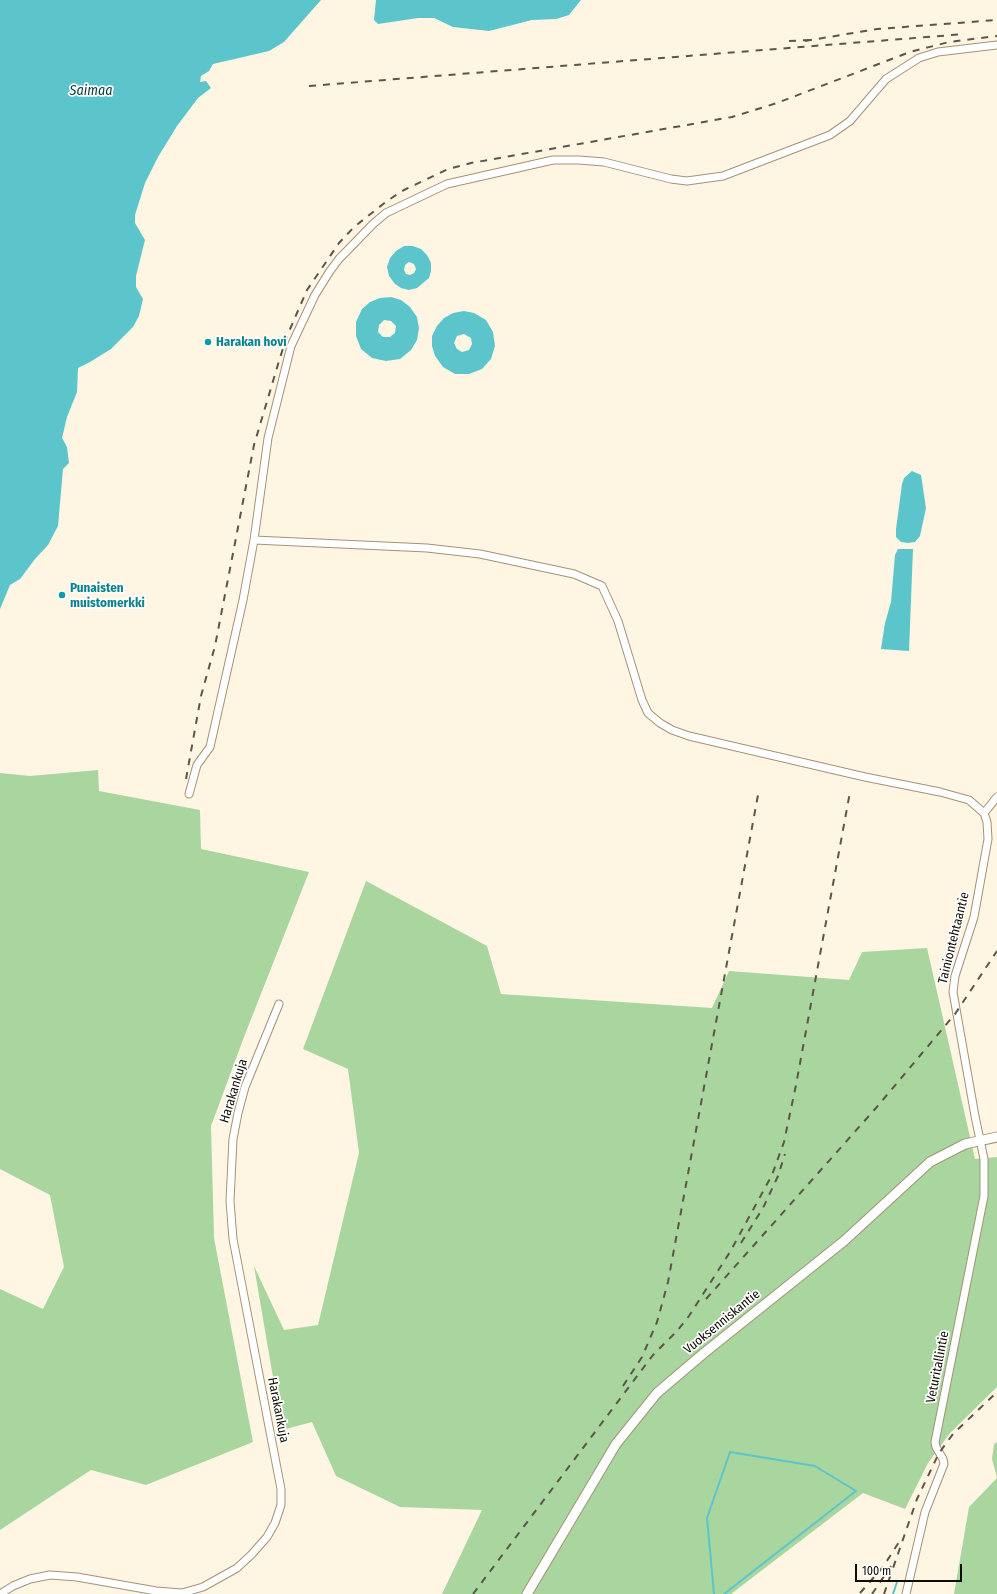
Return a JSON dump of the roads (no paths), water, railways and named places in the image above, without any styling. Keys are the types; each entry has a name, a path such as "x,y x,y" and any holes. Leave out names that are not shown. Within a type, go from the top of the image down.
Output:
{"street":[{"path":"189,794 197,765 210,747 243,600 254,540 268,438 290,346 315,295 330,271 373,224 386,213 448,184 553,160 604,162 671,179 687,181 723,176 830,135 850,121 886,79 919,58 938,52 997,44"},
{"path":"254,540 427,548 480,554 574,574 602,586 618,622 642,700 648,712 660,724 689,736 865,777 940,792 969,800 978,806 984,813 997,797"},
{"name":"Tainiontehtaantie","path":"980,1140 957,1021 953,992 955,976 974,916 988,839 987,822 984,813"},
{"name":"Harakankuja","path":"0,1594 13,1586 30,1579 50,1575 80,1577 156,1591 182,1593 203,1587 237,1568 252,1555 267,1537 275,1523 281,1505 282,1489 232,1239 230,1193 233,1139 238,1112 245,1087 279,1004"},
{"name":"Vuoksenniskantie","path":"527,1594 616,1444 657,1393 704,1353 844,1241 930,1162 965,1144 997,1137"},
{"name":"Veturitallintie","path":"906,1594 925,1512 944,1464 944,1459 936,1447 935,1442 982,1211 985,1181 984,1159 980,1140"}],"water":[{"name":"Saimaa","path":"0,0 321,0 284,42 269,51 213,64 209,71 201,76 200,82 206,81 211,88 198,98 177,126 158,157 145,183 135,215 135,223 145,240 136,276 136,287 143,299 139,316 133,327 111,349 78,368 77,392 67,417 62,438 67,447 69,463 63,469 58,526 48,545 20,579 10,585 0,609"},
{"path":"376,0 581,0 569,15 556,19 532,20 489,31 453,27 434,18 418,18 378,24 374,20"},
{"path":"404,246 413,246 421,249 427,255 431,263 429,278 417,288 409,290 401,288 395,284 389,276 387,267 390,258 396,251","holes":["409,262 414,264 416,269 414,273 410,275 406,274 404,270 405,265"]},
{"path":"391,297 401,300 410,307 417,317 419,328 417,340 411,350 400,359 386,361 372,358 361,349 356,336 356,322 362,309 370,302 380,298","holes":["384,320 391,321 396,326 395,333 390,337 383,337 378,332 379,325"]},
{"path":"464,311 474,313 486,320 493,332 495,346 491,359 482,369 469,374 455,374 443,367 435,356 432,346 432,336 437,326 444,318 453,313","holes":["464,334 471,338 472,344 469,350 462,352 457,349 454,343 457,336"]},
{"path":"912,471 921,475 926,508 920,536 915,542 908,543 901,542 896,537 896,529 902,484 904,478"},
{"path":"898,549 913,549 909,651 881,649 885,623 891,602 895,555"}],"waterway":[{"path":"714,1594 707,1518 730,1452 815,1466 856,1491 724,1594"},
{"path":"893,1594 897,1582"}],"railway":[{"path":"805,41 877,29 997,20"},
{"path":"309,86 965,34"},
{"path":"186,779 201,696 215,646 254,445 279,361 287,336 307,290 339,243 354,227 387,201 404,190 448,169 471,163 732,117 777,103 910,52 949,42 997,36"},
{"path":"789,41 809,40"},
{"path":"473,1594 653,1355 677,1331 689,1316 730,1252 772,1175 784,1142 796,1085 850,792"},
{"path":"623,1386 642,1357 657,1322 668,1282 758,795"},
{"path":"706,1299 876,1108 955,1014 997,951"},
{"path":"741,1243 763,1208 778,1176 785,1154"},
{"path":"884,1594 917,1499 939,1453 953,1434 997,1392"},
{"path":"860,1593 883,1567 899,1542"},
{"path":"872,1594 891,1566"}],"place":[{"name":"Harakan hovi","path":"208,342"},
{"name":"Punaisten muistomerkki","path":"62,595"}]}
